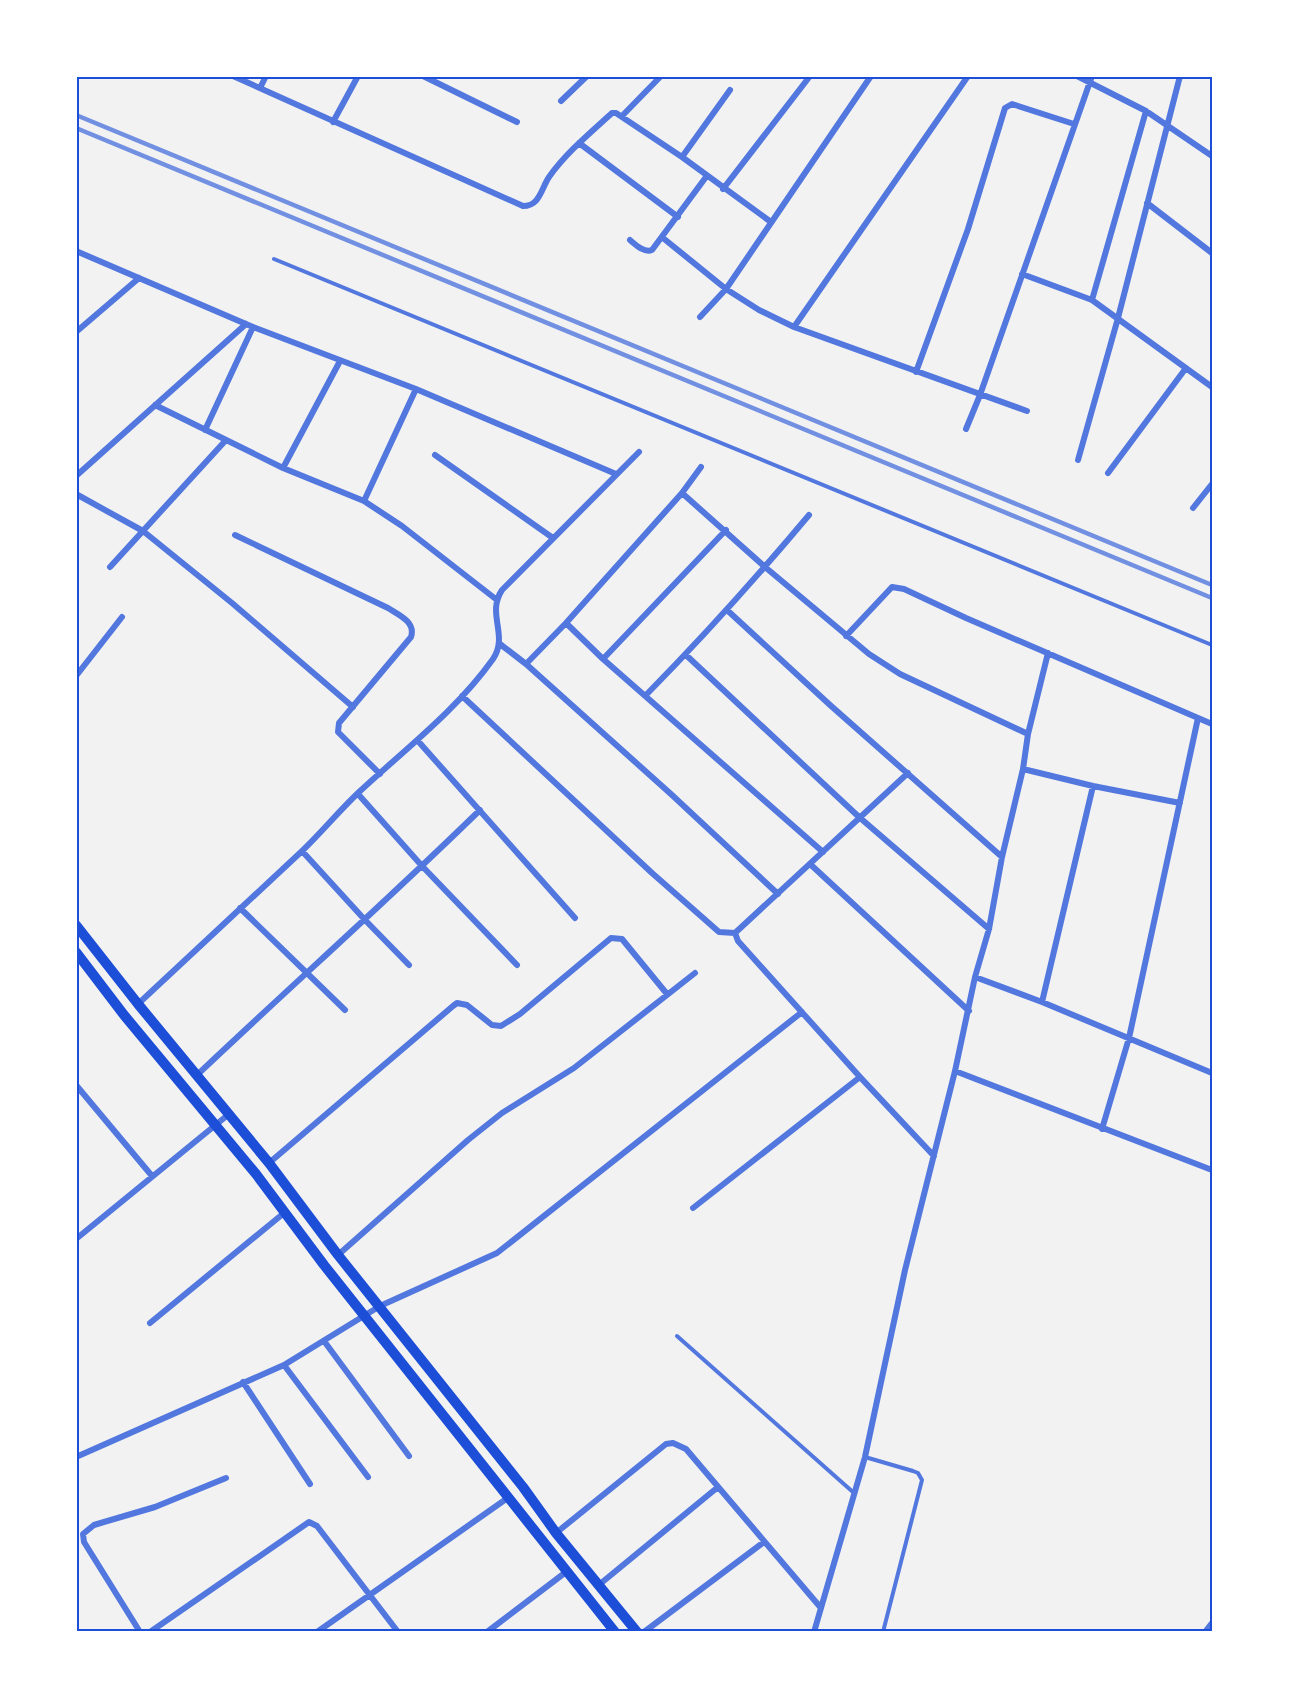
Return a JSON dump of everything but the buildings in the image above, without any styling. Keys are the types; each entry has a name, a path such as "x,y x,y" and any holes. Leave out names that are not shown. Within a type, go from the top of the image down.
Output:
{"main road":[{"path":"76,925 269,1163 338,1255 556,1533 637,1632"},
{"path":"76,952 615,1632"}],"street":[{"path":"233,76 523,206 530,205 538,199 555,169 579,143 612,113 616,112 771,222"},
{"path":"260,88 266,76"},
{"path":"333,122 358,76"},
{"path":"561,101 587,76"},
{"path":"622,116 661,76"},
{"path":"723,189 810,76"},
{"path":"794,327 968,76"},
{"path":"1077,76 1090,80 1146,111 1212,156"},
{"path":"1078,460 1118,318 1180,76"},
{"path":"423,77 517,122"},
{"path":"700,317 726,289 871,77"},
{"path":"966,429 980,395 1090,80"},
{"path":"682,157 730,90"},
{"path":"916,372 968,229 1005,108 1012,104 1074,124"},
{"path":"1092,300 1146,111"},
{"path":"579,143 678,217"},
{"path":"630,240 642,250 650,252 706,177"},
{"path":"1147,203 1212,253"},
{"path":"663,237 726,289 759,310 794,327 1027,411"},
{"path":"76,251 253,327 416,389 616,474"},
{"path":"1022,274 1092,300 1212,387"},
{"path":"76,332 139,278"},
{"path":"76,476 246,324"},
{"path":"205,430 253,327"},
{"path":"283,468 340,360"},
{"path":"1108,473 1186,368"},
{"path":"364,501 416,389"},
{"path":"155,405 283,468 364,501 402,526 497,600"},
{"path":"110,567 226,440"},
{"path":"138,1004 302,851 358,794 418,741 462,696 492,660 500,644 495,614 497,600 502,590 639,452"},
{"path":"435,455 553,538"},
{"path":"526,664 566,623 682,493 701,467"},
{"path":"1193,508 1212,484"},
{"path":"682,493 765,567 869,654 900,674 1028,734"},
{"path":"76,494 143,531 232,603 353,707"},
{"path":"646,695 727,610 809,514"},
{"path":"603,659 726,530"},
{"path":"235,534 388,608 410,623 413,629 411,637 339,723 338,732 380,774"},
{"path":"846,636 892,587 897,587 1212,724"},
{"path":"727,610 830,705 1002,857"},
{"path":"76,676 122,617"},
{"path":"566,623 603,659 823,852"},
{"path":"500,644 526,664 672,795 778,894"},
{"path":"814,1632 865,1457 905,1270 955,1071 975,977 989,929 1002,857 1023,769 1028,734 1048,653"},
{"path":"686,655 860,817 989,929"},
{"path":"462,696 652,873 719,932 735,933 908,773"},
{"path":"1102,1129 1129,1038 1198,718"},
{"path":"418,741 575,918"},
{"path":"1023,769 1180,803"},
{"path":"1042,1002 1094,786"},
{"path":"358,794 422,866 518,964"},
{"path":"196,1075 365,920 480,810"},
{"path":"302,851 409,964"},
{"path":"810,864 969,1011"},
{"path":"240,908 345,1010"},
{"path":"735,933 738,941 801,1012 934,1156"},
{"path":"269,1163 457,1003 467,1005 492,1025 501,1026 520,1014 611,938 621,939 667,994"},
{"path":"338,1255 468,1140 502,1113 574,1068 694,974"},
{"path":"975,977 1042,1002 1212,1073"},
{"path":"76,1457 284,1365 380,1306 497,1252 801,1012"},
{"path":"955,1071 1212,1170"},
{"path":"693,1208 860,1077"},
{"path":"76,1085 152,1176"},
{"path":"76,1239 229,1114"},
{"path":"150,1323 284,1213"},
{"path":"324,1341 409,1456"},
{"path":"284,1365 369,1477"},
{"path":"243,1382 310,1484"},
{"path":"556,1533 670,1443 686,1449 821,1608"},
{"path":"140,1632 84,1542 83,1534 94,1525 154,1507 226,1478"},
{"path":"600,1584 718,1487"},
{"path":"317,1632 509,1497"},
{"path":"150,1632 309,1522 317,1526 398,1632"},
{"path":"644,1632 764,1542"},
{"path":"487,1632 566,1572"},
{"path":"1205,1632 1212,1623"}],"lane":[{"path":"274,259 1212,645"},
{"path":"677,1336 854,1493"},
{"path":"865,1457 918,1473 922,1480 883,1632"}],"railway":[{"path":"76,115 1212,585"},
{"path":"76,128 1212,598"}]}
